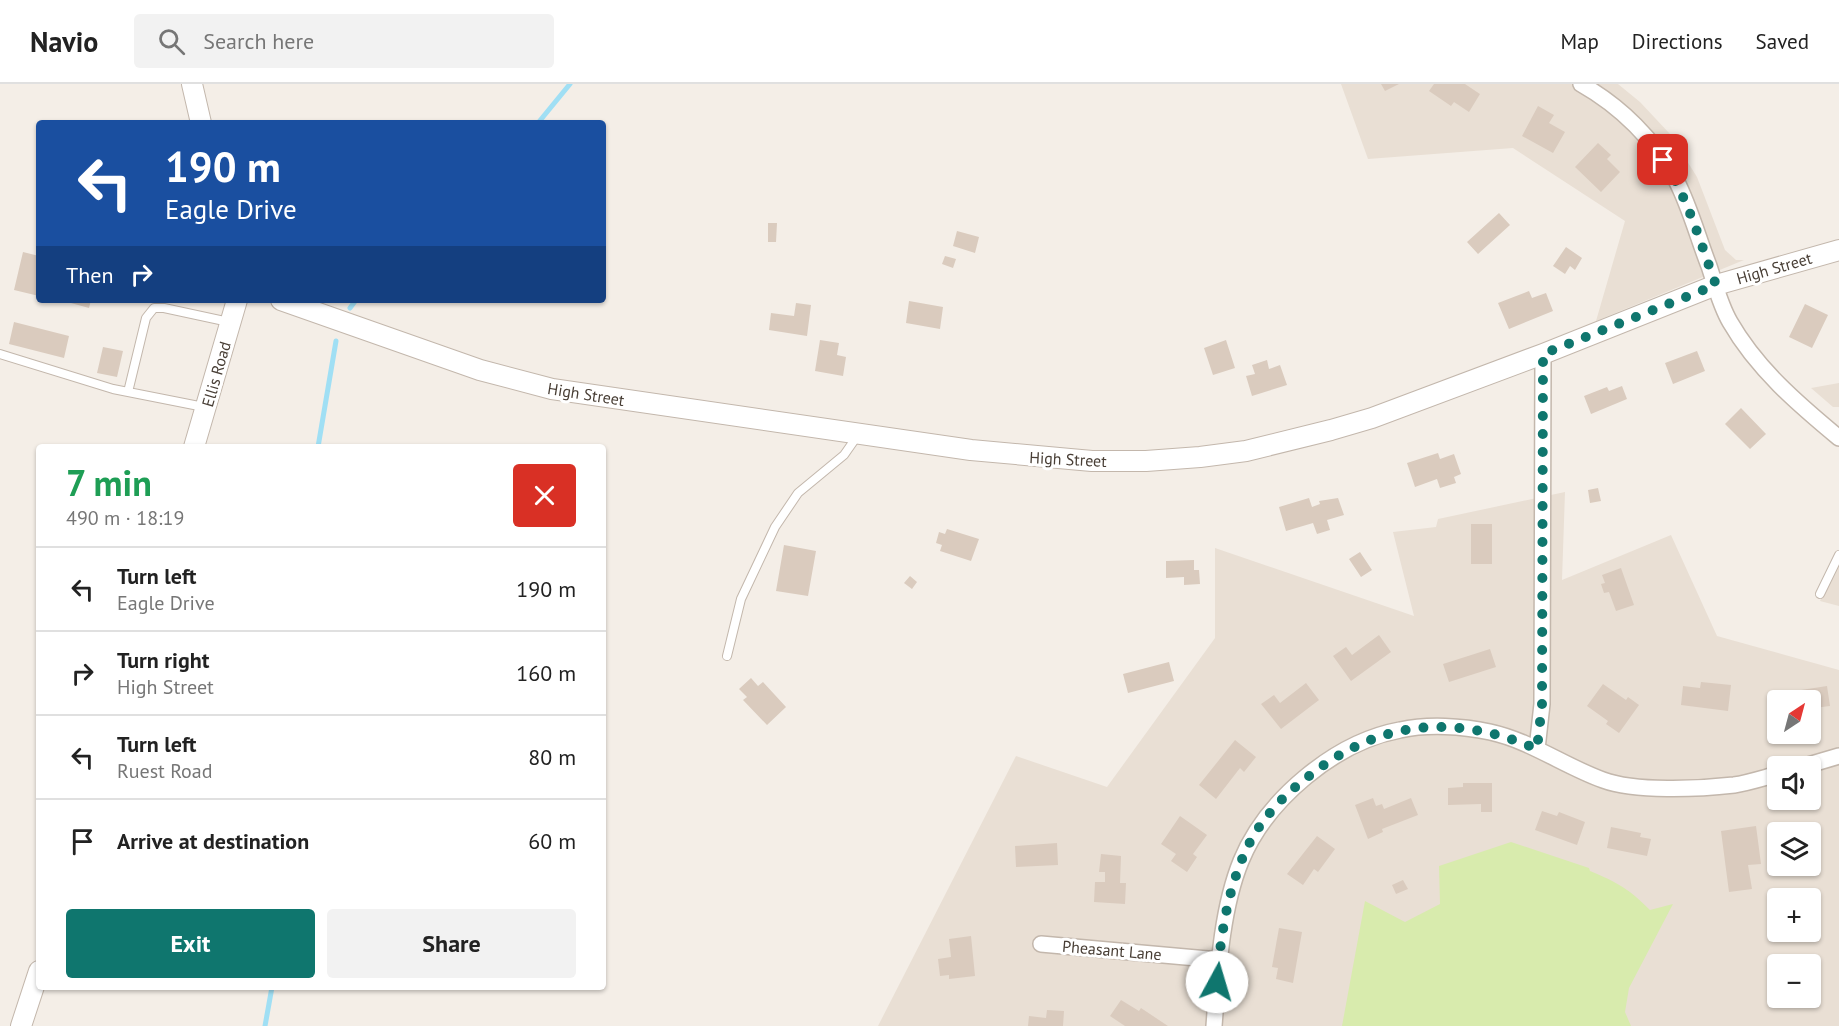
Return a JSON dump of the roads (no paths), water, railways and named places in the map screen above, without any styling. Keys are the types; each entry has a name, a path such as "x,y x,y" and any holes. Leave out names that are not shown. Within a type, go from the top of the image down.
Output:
{"street":[{"path":"192,84 200,120"},
{"path":"1581,84 1626,116 1640,129 1676,180 1728,319 1745,348 1780,387 1839,438"},
{"name":"High Street","path":"290,303 480,369 552,389 971,450 1070,460 1146,461 1246,451 1361,421 1543,354 1716,285 1839,250"},
{"name":"Ellis Road","path":"195,444 236,303"},
{"path":"1537,749 1542,704 1543,354"},
{"path":"1214,1026 1219,960 1228,906 1241,862 1256,832 1274,808 1321,766 1345,750 1371,738 1400,730 1436,727 1490,732 1537,749 1593,776 1629,787 1735,785 1767,777"},
{"path":"1821,761 1839,756"},
{"name":"Pheasant Lane","path":"1041,944 1219,960"},
{"path":"21,1026 36,980"}],"lane":[{"path":"128,392 146,318 154,308 231,322"},
{"path":"0,354 128,392 206,408"},
{"path":"727,656 741,599 775,527 798,493 844,455 859,434"},
{"path":"1820,594 1839,555"}],"waterway":[{"path":"540,120 570,84"},
{"path":"350,308 354,303"},
{"path":"319,444 336,341"},
{"path":"265,1026 271,990"}]}
